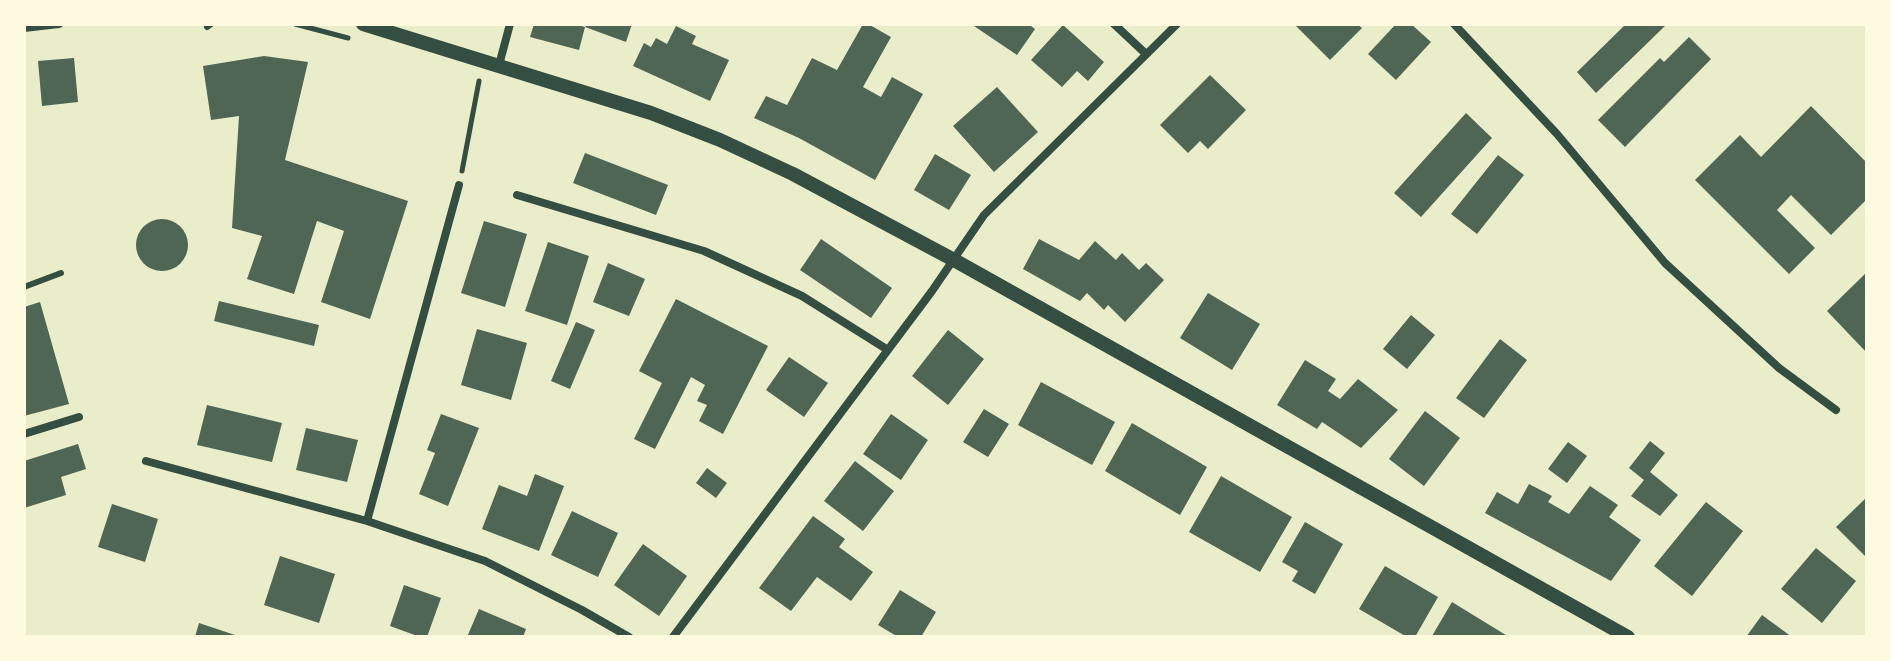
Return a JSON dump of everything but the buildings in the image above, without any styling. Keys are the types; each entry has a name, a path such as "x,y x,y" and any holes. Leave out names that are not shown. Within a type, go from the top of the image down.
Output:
{"street":[{"path":"24,28 59,24"},
{"path":"363,24 651,113 720,140 793,174 954,260 1619,635"},
{"path":"499,65 510,24"},
{"path":"1114,24 1146,54"},
{"path":"673,637 888,350 984,215 1177,24"},
{"path":"1454,24 1557,134 1665,263 1779,368 1836,410"},
{"path":"367,521 459,185"},
{"path":"517,195 704,251 802,296 888,350"},
{"path":"24,434 79,417"},
{"path":"146,461 367,521 485,561 629,637"}],"lane":[{"path":"24,287 61,273"}],"path":[{"path":"295,24 349,39"},
{"path":"465,77 491,85"},
{"path":"459,185 479,81"}]}
